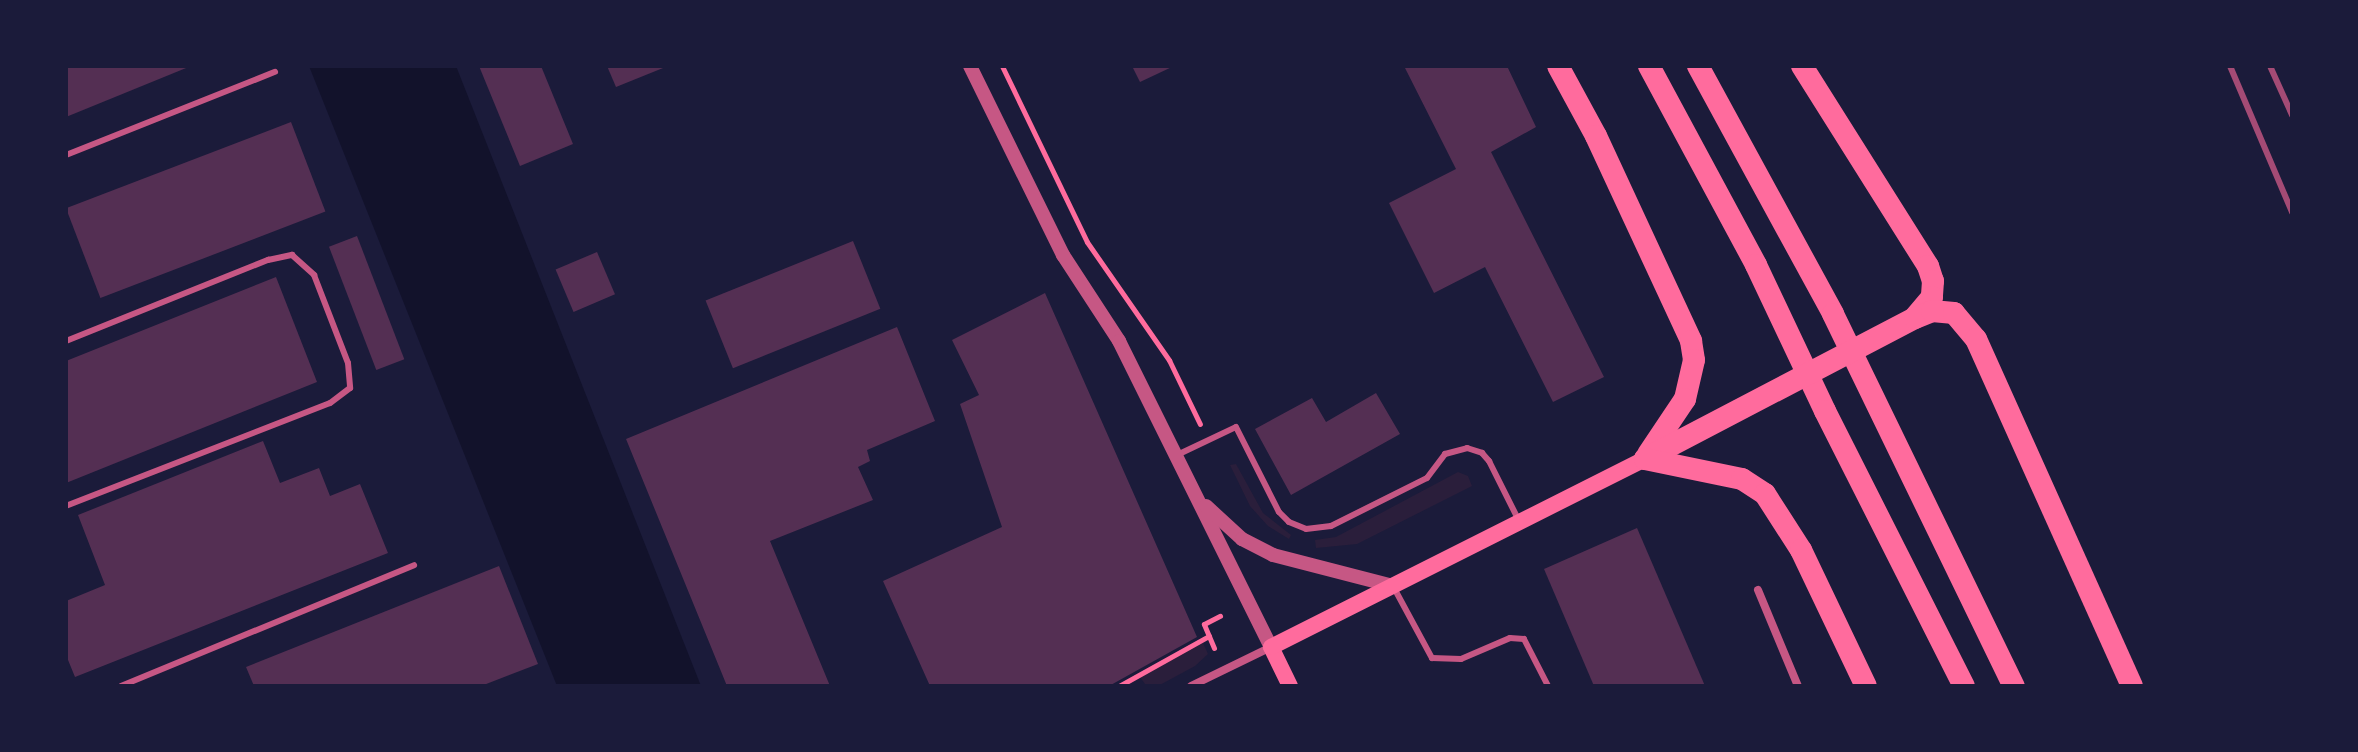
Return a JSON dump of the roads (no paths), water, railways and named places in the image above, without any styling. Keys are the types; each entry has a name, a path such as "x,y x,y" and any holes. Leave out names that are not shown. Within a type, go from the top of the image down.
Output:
{"highway":[{"path":"1558,66 1596,136 1691,341 1694,360 1685,399 1645,459"},
{"path":"1649,66 1756,265 1825,411 1964,686"},
{"path":"1698,66 1833,314 2014,686"},
{"path":"1802,66 1928,266 1933,281 1932,297 1915,318"},
{"path":"1645,459 1915,318 1932,311 1947,311 1960,317 1971,330 2132,686"},
{"path":"1645,459 1742,479 1765,494 1801,550 1866,686"}],"main road":[{"path":"1290,686 1271,647 1645,459"}],"street":[{"path":"970,66 1063,255 1119,341 1271,647 1191,686"},
{"path":"1198,498 1242,539 1273,555 1393,586"},
{"path":"1758,590 1798,686"}],"lane":[{"path":"66,155 275,72"},
{"path":"66,341 268,260 292,255 314,275 348,363 350,388 330,403 66,506"},
{"path":"1177,455 1236,427 1279,512 1289,522 1306,529 1331,526 1427,478 1445,454 1461,447 1482,453 1489,461 1520,522"},
{"path":"121,686 414,565"},
{"path":"1393,586 1432,658 1461,659 1510,638 1524,639 1548,686"}],"railway":[{"path":"2230,66 2292,212"},
{"path":"2270,66 2292,115"}]}
